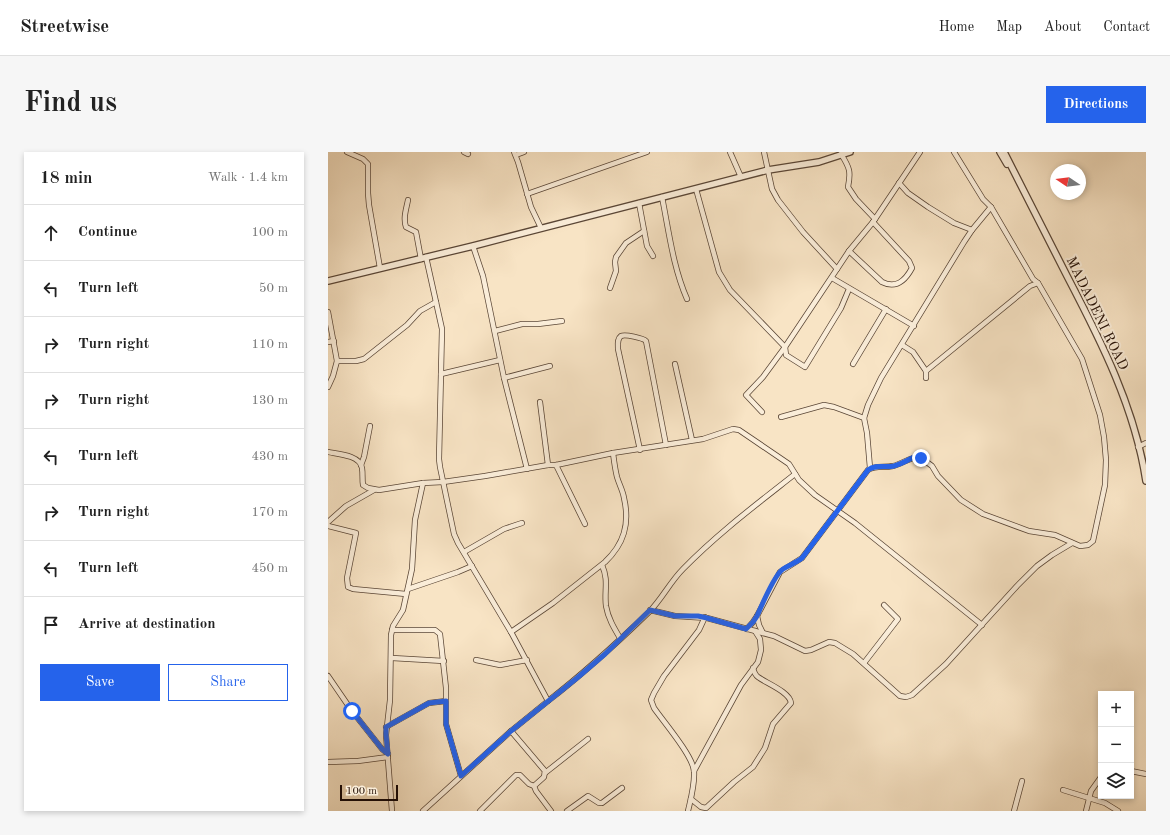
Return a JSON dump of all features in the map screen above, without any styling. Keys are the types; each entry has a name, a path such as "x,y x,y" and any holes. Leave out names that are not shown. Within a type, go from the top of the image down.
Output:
{"street":[{"path":"347,152 364,158 368,164 369,205 380,268"},
{"path":"524,152 515,153 530,207 541,228"},
{"path":"527,194 647,152"},
{"path":"730,152 741,177"},
{"path":"764,152 772,189 785,211 837,269"},
{"path":"328,281 473,246 768,170 819,162 850,152"},
{"path":"762,412 746,395 763,377 785,347 849,251 874,220 920,152"},
{"path":"746,629 757,616 778,574 783,568 796,563 802,558 870,468 876,466 893,466 904,463 913,457 920,457 932,466 938,476 953,493 969,506 983,514 1029,531 1055,534 1080,546 1088,545 1093,541 1105,485 1106,460 1100,415 1082,359 1038,283 1033,279 991,207 983,199 954,152"},
{"name":"MADADENI ROAD","path":"1000,152 1020,184"},
{"name":"MADADENI ROAD","path":"1004,152 1102,346 1118,381 1138,447 1146,481"},
{"path":"841,154 850,170 848,187 856,199 910,261 912,268 909,274 897,284 888,285 882,282 849,251"},
{"path":"899,183 908,193 928,207 954,223 972,230"},
{"path":"696,189 722,278 730,290 785,347 786,355 805,367 841,308 850,289"},
{"path":"662,198 674,256 681,284 687,299"},
{"path":"408,200 404,218 406,228 416,232 442,329 439,459 454,534 527,660 548,701"},
{"path":"639,203 647,246 653,256"},
{"path":"870,468 864,418 868,405 881,378 972,230 991,207"},
{"path":"610,288 616,271 616,257 626,243 644,231"},
{"path":"473,246 483,276 504,378 527,469"},
{"path":"832,278 914,326"},
{"path":"1030,286 1033,279"},
{"path":"926,371 1030,286 1038,283"},
{"path":"337,361 356,361 364,359 407,325 420,311 436,302"},
{"path":"853,364 886,309"},
{"path":"328,312 337,361 328,387"},
{"path":"495,330 522,324 562,321"},
{"path":"640,450 618,348 618,342 622,336 643,338 646,341 666,445"},
{"path":"328,342 334,341"},
{"path":"902,345 914,352 926,371 926,378"},
{"path":"441,374 500,360"},
{"path":"675,364 692,440"},
{"path":"504,378 550,366"},
{"path":"540,402 548,465"},
{"path":"781,417 824,405 864,418"},
{"path":"370,426 361,465 363,485 374,490 423,483 443,482 556,465 613,453 640,450 710,437 733,429 739,430 789,464 799,480 815,495 837,510 982,625"},
{"path":"1138,447 1146,443"},
{"path":"328,452 354,458 361,465"},
{"path":"511,632 553,603 602,565 610,558 622,538 626,528 627,515 624,496 617,478 613,453"},
{"path":"556,465 585,524"},
{"path":"423,811 511,731 605,654 650,610 683,569 738,520 795,474"},
{"path":"392,811 386,727 390,700 392,630 403,610 412,569 415,520 423,483"},
{"path":"328,522 346,506 374,490"},
{"path":"464,552 504,529 522,523"},
{"path":"328,526 356,533 347,578 348,587 353,589 407,592 472,566"},
{"path":"650,610 675,616 705,617 784,640 805,651 829,642 834,643 853,654 900,696 909,697 946,664 1037,566 1072,543"},
{"path":"602,565 606,580 606,605 608,614 612,625 620,638"},
{"path":"864,663 898,619 884,605"},
{"path":"757,616 759,626 763,633"},
{"path":"694,770 687,754 654,708 652,700 654,693 664,676 699,630 705,617"},
{"path":"392,630 439,631 442,639 444,661 446,724 461,776"},
{"path":"688,811 691,799 694,770 734,697 746,677 758,662 762,650 760,639 755,631"},
{"path":"392,658 444,661"},
{"path":"476,660 500,665 527,660"},
{"path":"691,799 701,807 706,808 753,767 765,748 773,724 791,703 790,698 758,676 753,668"},
{"path":"328,676 352,711 388,756"},
{"path":"386,727 429,703 446,701"},
{"path":"511,731 542,766 545,773"},
{"path":"534,786 544,777 545,773 588,739"},
{"path":"328,762 358,761 388,756"},
{"path":"1134,771 1146,774"},
{"path":"480,811 516,775 521,776 529,784 534,786 551,811"},
{"path":"1014,811 1022,782"},
{"path":"1086,811 1091,791 1098,782"},
{"path":"568,811 588,796 598,803 602,803 622,788"},
{"path":"1063,790 1105,803 1118,811"}],"route":[{"path":"352,711 384,752 388,754 386,727 429,703 446,701 446,724 461,776 511,731 605,654 650,610 675,616 698,616 746,629 757,616 778,574 783,568 796,563 802,558 868,470 876,466 893,466 904,463 916,456 921,458"}]}
